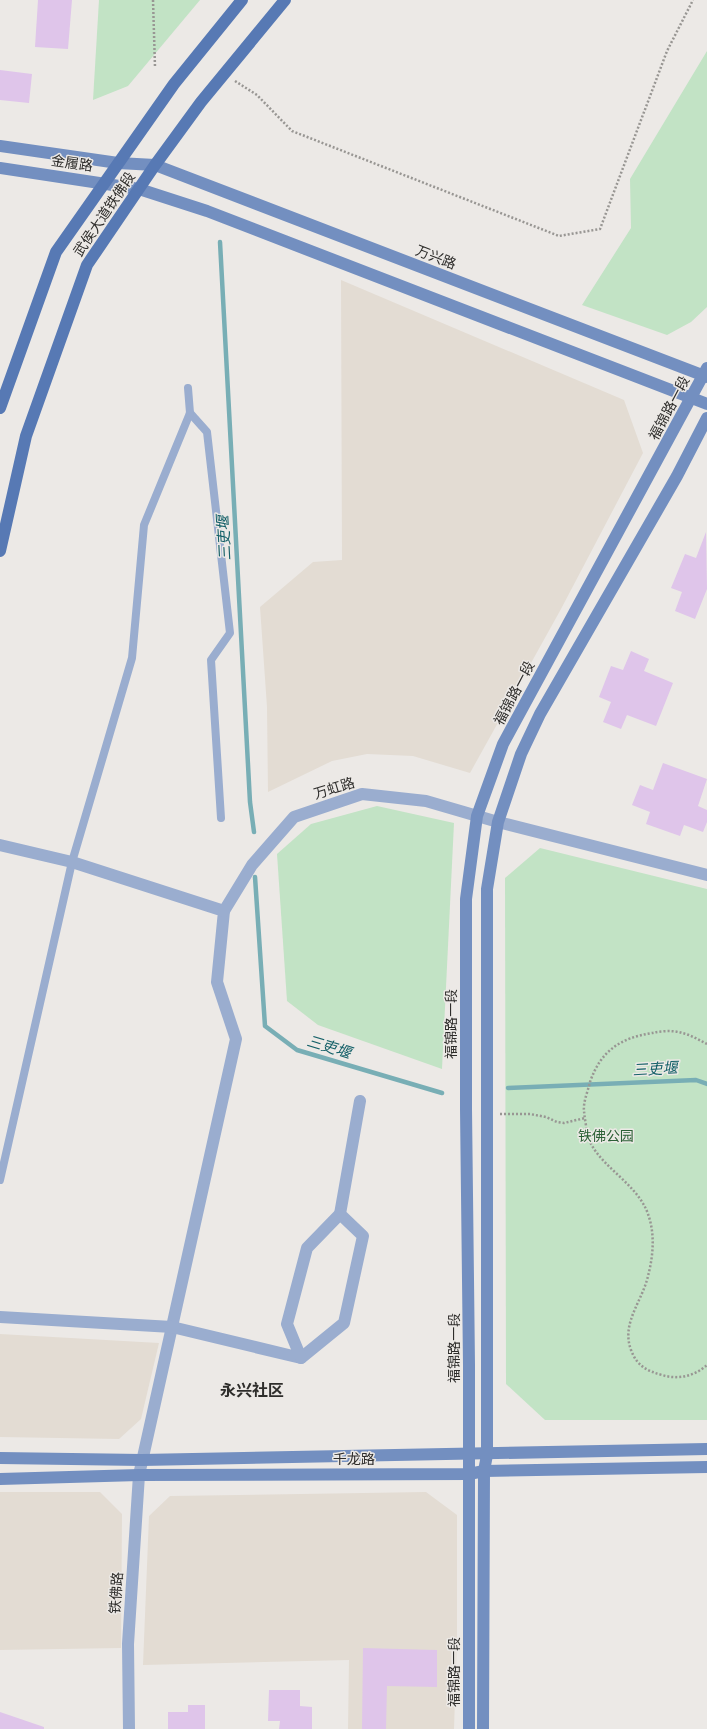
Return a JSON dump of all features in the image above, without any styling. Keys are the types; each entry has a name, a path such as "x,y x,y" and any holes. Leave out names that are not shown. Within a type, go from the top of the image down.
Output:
{"main road":[{"name":"武侯大道铁佛段","path":"0,408 56,252 174,84 242,0"},
{"name":"武侯大道铁佛段","path":"0,551 26,436 87,265 155,165 202,102 285,0"}],"street":[{"name":"金履路","path":"0,146 118,162 155,165"},
{"name":"万兴路","path":"155,165 706,374"},
{"name":"金履路","path":"0,168 139,189 207,211 707,404"},
{"name":"福锦路一段","path":"469,1729 466,899 477,816 503,744 706,374"},
{"path":"483,1729 484,1471 487,1455 487,889 498,822 521,754 540,714 677,476 707,418"},
{"name":"万虹路","path":"224,911 252,865 294,817 362,794 426,801 498,822 707,875"},
{"path":"0,845 72,862 224,911"},
{"name":"铁佛路","path":"129,1729 128,1644 139,1475 236,1039 217,982 224,911"},
{"path":"301,1358 287,1324 307,1248 340,1214 360,1101"},
{"path":"301,1358 344,1323 363,1236 340,1214"},
{"path":"0,1317 172,1327 301,1358"},
{"name":"千龙路","path":"0,1458 142,1460 487,1455 707,1449"},
{"name":"千龙路","path":"0,1479 139,1475 469,1474 484,1471 707,1467"}],"lane":[{"path":"0,1180 72,862 132,658 144,526 190,413 188,388"},
{"path":"190,413 207,432 230,633 211,660 221,818"}],"path":[{"path":"154,0 155,67"},
{"path":"224,74 257,95 292,131 559,236 600,228 667,51 693,0"},
{"path":"707,1044 682,1032 660,1032 633,1036 615,1045 603,1057 594,1073 585,1101 585,1118 591,1144 640,1199 649,1216 653,1255 648,1278 628,1330 629,1345 634,1359 646,1370 666,1376 685,1377 700,1371 707,1365"},
{"path":"487,1114 530,1114 564,1123 585,1118"}],"shaded area":[{"path":"341,280 624,400 643,453 561,609 470,773 413,756 367,754 332,761 268,792 267,707 260,607 313,562 342,560"},
{"path":"0,1334 159,1343 141,1419 119,1439 0,1437"},
{"path":"0,1492 100,1492 122,1514 121,1648 0,1650"},
{"path":"426,1492 457,1515 457,1637 454,1729 348,1729 349,1660 143,1665 149,1516 170,1496"}],"green space":[{"path":"99,0 200,0 128,86 93,100"},
{"path":"707,51 707,307 691,322 667,335 582,305 631,228 630,179"},
{"path":"377,806 454,823 442,1069 318,1025 287,1001 277,854 311,824"},
{"name":"铁佛公园","path":"540,848 707,889 707,1420 545,1420 506,1384 505,878"}],"building":[{"path":"38,0 72,0 68,49 35,47"},
{"path":"0,70 32,74 29,103 0,100"},
{"path":"706,532 707,589 695,619 675,611 682,592 671,588 685,554 696,558"},
{"path":"631,651 649,659 644,671 673,683 656,726 627,715 621,729 603,722 611,702 599,697 611,666 623,670"},
{"path":"663,763 707,779 698,806 707,810 707,822 703,832 684,825 680,836 646,824 650,812 632,805 640,785 653,790"},
{"path":"363,1648 437,1650 437,1687 387,1686 386,1729 362,1729"},
{"path":"269,1690 300,1690 300,1706 312,1707 312,1729 279,1729 280,1721 268,1721"},
{"path":"188,1705 205,1705 205,1729 168,1729 168,1712 188,1712"},
{"path":"0,1712 44,1727 44,1729 0,1729"}],"waterway":[{"name":"三吏堰","path":"220,242 250,802 254,832"},
{"name":"三吏堰","path":"255,877 265,1026 297,1050 442,1093"},
{"name":"三吏堰","path":"508,1088 696,1080 707,1084"}],"district":[{"name":"永兴社区","path":"252,1390"}]}
